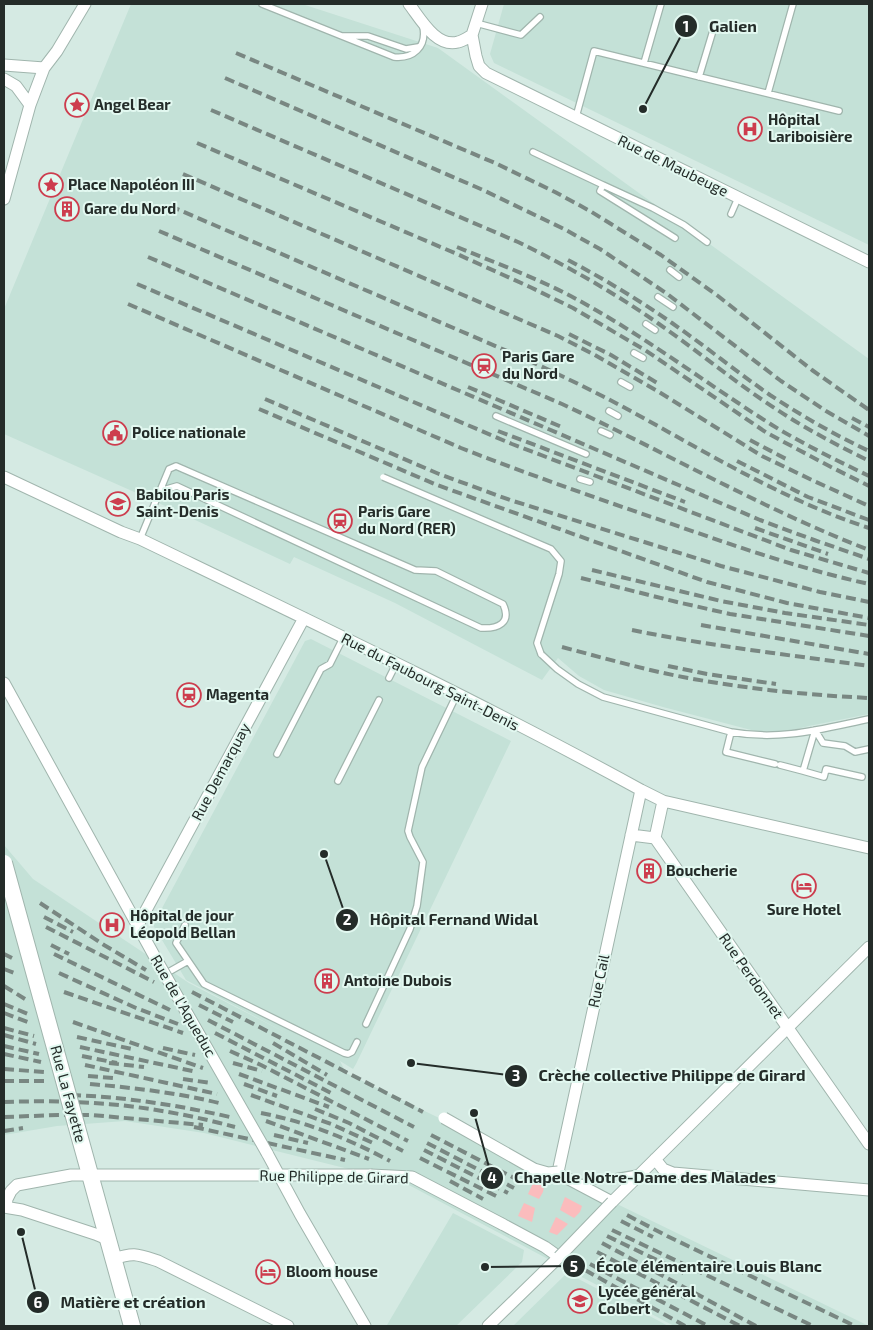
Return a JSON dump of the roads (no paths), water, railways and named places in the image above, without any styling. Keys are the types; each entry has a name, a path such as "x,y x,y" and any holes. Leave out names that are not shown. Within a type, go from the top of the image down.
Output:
{"main road":[{"name":"Rue La Fayette","path":"4,863 132,1326"}],"street":[{"path":"4,200 30,105 44,68 57,51 85,4"},
{"path":"409,4 434,34 446,42 456,43 472,35 482,4"},
{"name":"Rue de Maubeuge","path":"472,35 479,66 486,73 869,262"},
{"path":"4,65 44,68"},
{"path":"4,80 16,86 30,105"},
{"name":"Rue du Faubourg Saint-Denis","path":"4,477 304,618 457,694 663,801 869,848"},
{"name":"Rue Demarquay","path":"138,925 304,618"},
{"name":"Rue de l'Aqueduc","path":"4,683 156,959 169,972 279,1175 365,1326"},
{"name":"Rue Cail","path":"558,1172 641,790"},
{"path":"631,835 655,838 663,801"},
{"name":"Rue Perdonnet","path":"655,838 869,1144"},
{"path":"488,1326 869,947"},
{"path":"444,1118 534,1169 548,1173 558,1172 612,1202"},
{"path":"655,1159 663,1169 673,1174 869,1190"},
{"name":"Rue Philippe de Girard","path":"5,1207 11,1191 18,1185 71,1175 412,1176 545,1247 557,1258"},
{"path":"5,1207 22,1210 107,1239"},
{"path":"113,1259 128,1254 139,1255 158,1261 288,1326"}],"lane":[{"path":"262,4 394,57 408,56 420,46 425,35 422,20"},
{"path":"644,63 661,4"},
{"path":"768,93 793,4"},
{"path":"476,23 521,35 540,18"},
{"path":"699,77 715,24"},
{"path":"336,34 368,36 406,49 420,46"},
{"path":"576,117 594,50 839,111"},
{"path":"533,152 654,208 684,224 707,242"},
{"path":"603,185 600,192 675,238"},
{"path":"731,214 738,198"},
{"path":"670,270 679,277"},
{"path":"658,297 673,307"},
{"path":"646,324 655,330"},
{"path":"634,353 643,358"},
{"path":"621,382 630,387"},
{"path":"609,411 618,416"},
{"path":"496,416 586,454"},
{"path":"600,431 610,435"},
{"path":"140,540 160,491 169,469 176,466 415,570 436,571 504,604 506,616 502,624 496,627 481,628 177,486 160,491"},
{"path":"383,477 551,549 561,561 559,574 536,643 542,654 557,669 578,684 603,697 747,735 779,736 869,719"},
{"path":"580,478 590,482"},
{"path":"277,754 321,669 330,664 343,638"},
{"path":"389,678 396,664"},
{"path":"366,1024 410,930 417,906 423,862 408,831 422,767 457,694"},
{"path":"338,781 379,700"},
{"path":"816,730 823,743 844,746 855,752 869,748"},
{"path":"804,771 816,730"},
{"path":"731,732 726,752 824,777 826,769 862,777"},
{"path":"184,925 176,943 204,984 348,1054 352,1052 357,1042"},
{"path":"169,972 188,961"},
{"path":"579,1184 642,1172"}],"railway":[{"path":"236,53 495,163 590,211 661,255 718,296 812,370 869,410"},
{"path":"225,78 483,190 564,229 600,249 666,293 781,381 826,411 869,436"},
{"path":"211,110 518,242 555,261 590,280 642,313 746,389 787,416 822,437 869,461"},
{"path":"197,143 457,254 573,308 645,350 767,433 869,486"},
{"path":"183,174 558,336 659,392 762,456 869,506"},
{"path":"170,206 514,354 585,387 775,489 837,517 869,528"},
{"path":"159,231 562,404 791,517 869,550"},
{"path":"457,247 564,292 652,345 772,425 869,476"},
{"path":"148,257 760,520 869,559"},
{"path":"568,260 660,314 782,403 831,432 869,451"},
{"path":"137,284 512,444 791,550 869,573"},
{"path":"128,304 487,458 743,548 793,564 869,584"},
{"path":"569,334 611,355 659,384"},
{"path":"468,387 564,428"},
{"path":"265,399 439,474 510,500 721,566 820,592 869,602"},
{"path":"259,409 437,485 707,582 787,603 869,618"},
{"path":"852,418 869,427"},
{"path":"498,431 685,502"},
{"path":"750,440 788,460"},
{"path":"737,461 808,497 869,520"},
{"path":"755,528 828,554"},
{"path":"592,570 721,601 785,613 869,625"},
{"path":"581,578 730,614 869,636"},
{"path":"701,625 869,654"},
{"path":"632,630 720,646 869,666"},
{"path":"562,647 625,664 711,682 778,691 869,698"},
{"path":"668,666 776,684"},
{"path":"40,903 146,970"},
{"path":"44,917 73,932"},
{"path":"46,927 154,982"},
{"path":"51,945 69,954"},
{"path":"4,954 12,958"},
{"path":"54,954 170,1010"},
{"path":"4,969 17,974"},
{"path":"59,973 136,1008 178,1024"},
{"path":"4,986 25,999"},
{"path":"64,992 183,1033"},
{"path":"192,992 423,1112"},
{"path":"4,1004 28,1014"},
{"path":"199,1005 233,1022"},
{"path":"4,1013 30,1023"},
{"path":"208,1020 414,1127"},
{"path":"73,1022 203,1068"},
{"path":"4,1028 34,1036"},
{"path":"215,1033 333,1094"},
{"path":"4,1035 36,1044"},
{"path":"77,1037 132,1049"},
{"path":"273,1043 327,1075"},
{"path":"4,1046 39,1054"},
{"path":"80,1047 197,1072"},
{"path":"163,1048 195,1055"},
{"path":"230,1051 408,1141"},
{"path":"4,1054 41,1062"},
{"path":"82,1056 117,1063"},
{"path":"109,1063 144,1067"},
{"path":"233,1063 262,1071"},
{"path":"85,1065 217,1094"},
{"path":"4,1069 44,1072"},
{"path":"239,1074 329,1107"},
{"path":"88,1076 113,1078"},
{"path":"183,1079 211,1083"},
{"path":"4,1081 47,1081"},
{"path":"90,1084 157,1091 223,1104"},
{"path":"244,1084 277,1096"},
{"path":"71,1095 151,1102 230,1117"},
{"path":"251,1095 331,1124 373,1143"},
{"path":"4,1102 45,1101 127,1106 185,1115 235,1127"},
{"path":"315,1109 349,1123 403,1151"},
{"path":"261,1113 295,1121 327,1132 359,1145 390,1161"},
{"path":"4,1117 92,1115 203,1125"},
{"path":"266,1121 369,1159"},
{"path":"194,1127 345,1160"},
{"path":"4,1131 23,1128"},
{"path":"274,1135 308,1143"},
{"path":"431,1135 518,1180"},
{"path":"427,1143 514,1188"},
{"path":"424,1150 508,1193"},
{"path":"420,1158 500,1198"},
{"path":"450,1181 483,1199"},
{"path":"627,1215 855,1326"},
{"path":"621,1221 653,1237"},
{"path":"612,1230 813,1326"},
{"path":"607,1236 688,1275"},
{"path":"602,1243 756,1326"},
{"path":"597,1252 740,1326"},
{"path":"590,1264 708,1326"},
{"path":"585,1270 685,1326"}],"place":[{"name":"Angel Bear","path":"77,105"},
{"name":"Galien","path":"643,109"},
{"name":"Hôpital Lariboisière","path":"750,129"},
{"name":"Place Napoléon III","path":"51,185"},
{"name":"Gare du Nord","path":"67,209"},
{"name":"Paris Gare du Nord","path":"484,366"},
{"name":"Police nationale","path":"115,433"},
{"name":"Babilou Paris Saint-Denis","path":"118,504"},
{"name":"Paris Gare du Nord (RER)","path":"340,521"},
{"name":"Magenta","path":"189,695"},
{"name":"Hôpital Fernand Widal","path":"324,854"},
{"name":"Boucherie","path":"649,871"},
{"name":"Sure Hotel","path":"804,886"},
{"name":"Hôpital de jour Léopold Bellan","path":"112,925"},
{"name":"Antoine Dubois","path":"327,981"},
{"name":"Crèche collective Philippe de Girard","path":"411,1063"},
{"name":"Chapelle Notre-Dame des Malades","path":"474,1113"},
{"name":"Matière et création","path":"21,1232"},
{"name":"École élémentaire Louis Blanc","path":"485,1267"},
{"name":"Bloom house","path":"268,1272"},
{"name":"Lycée général Colbert","path":"580,1301"}]}
